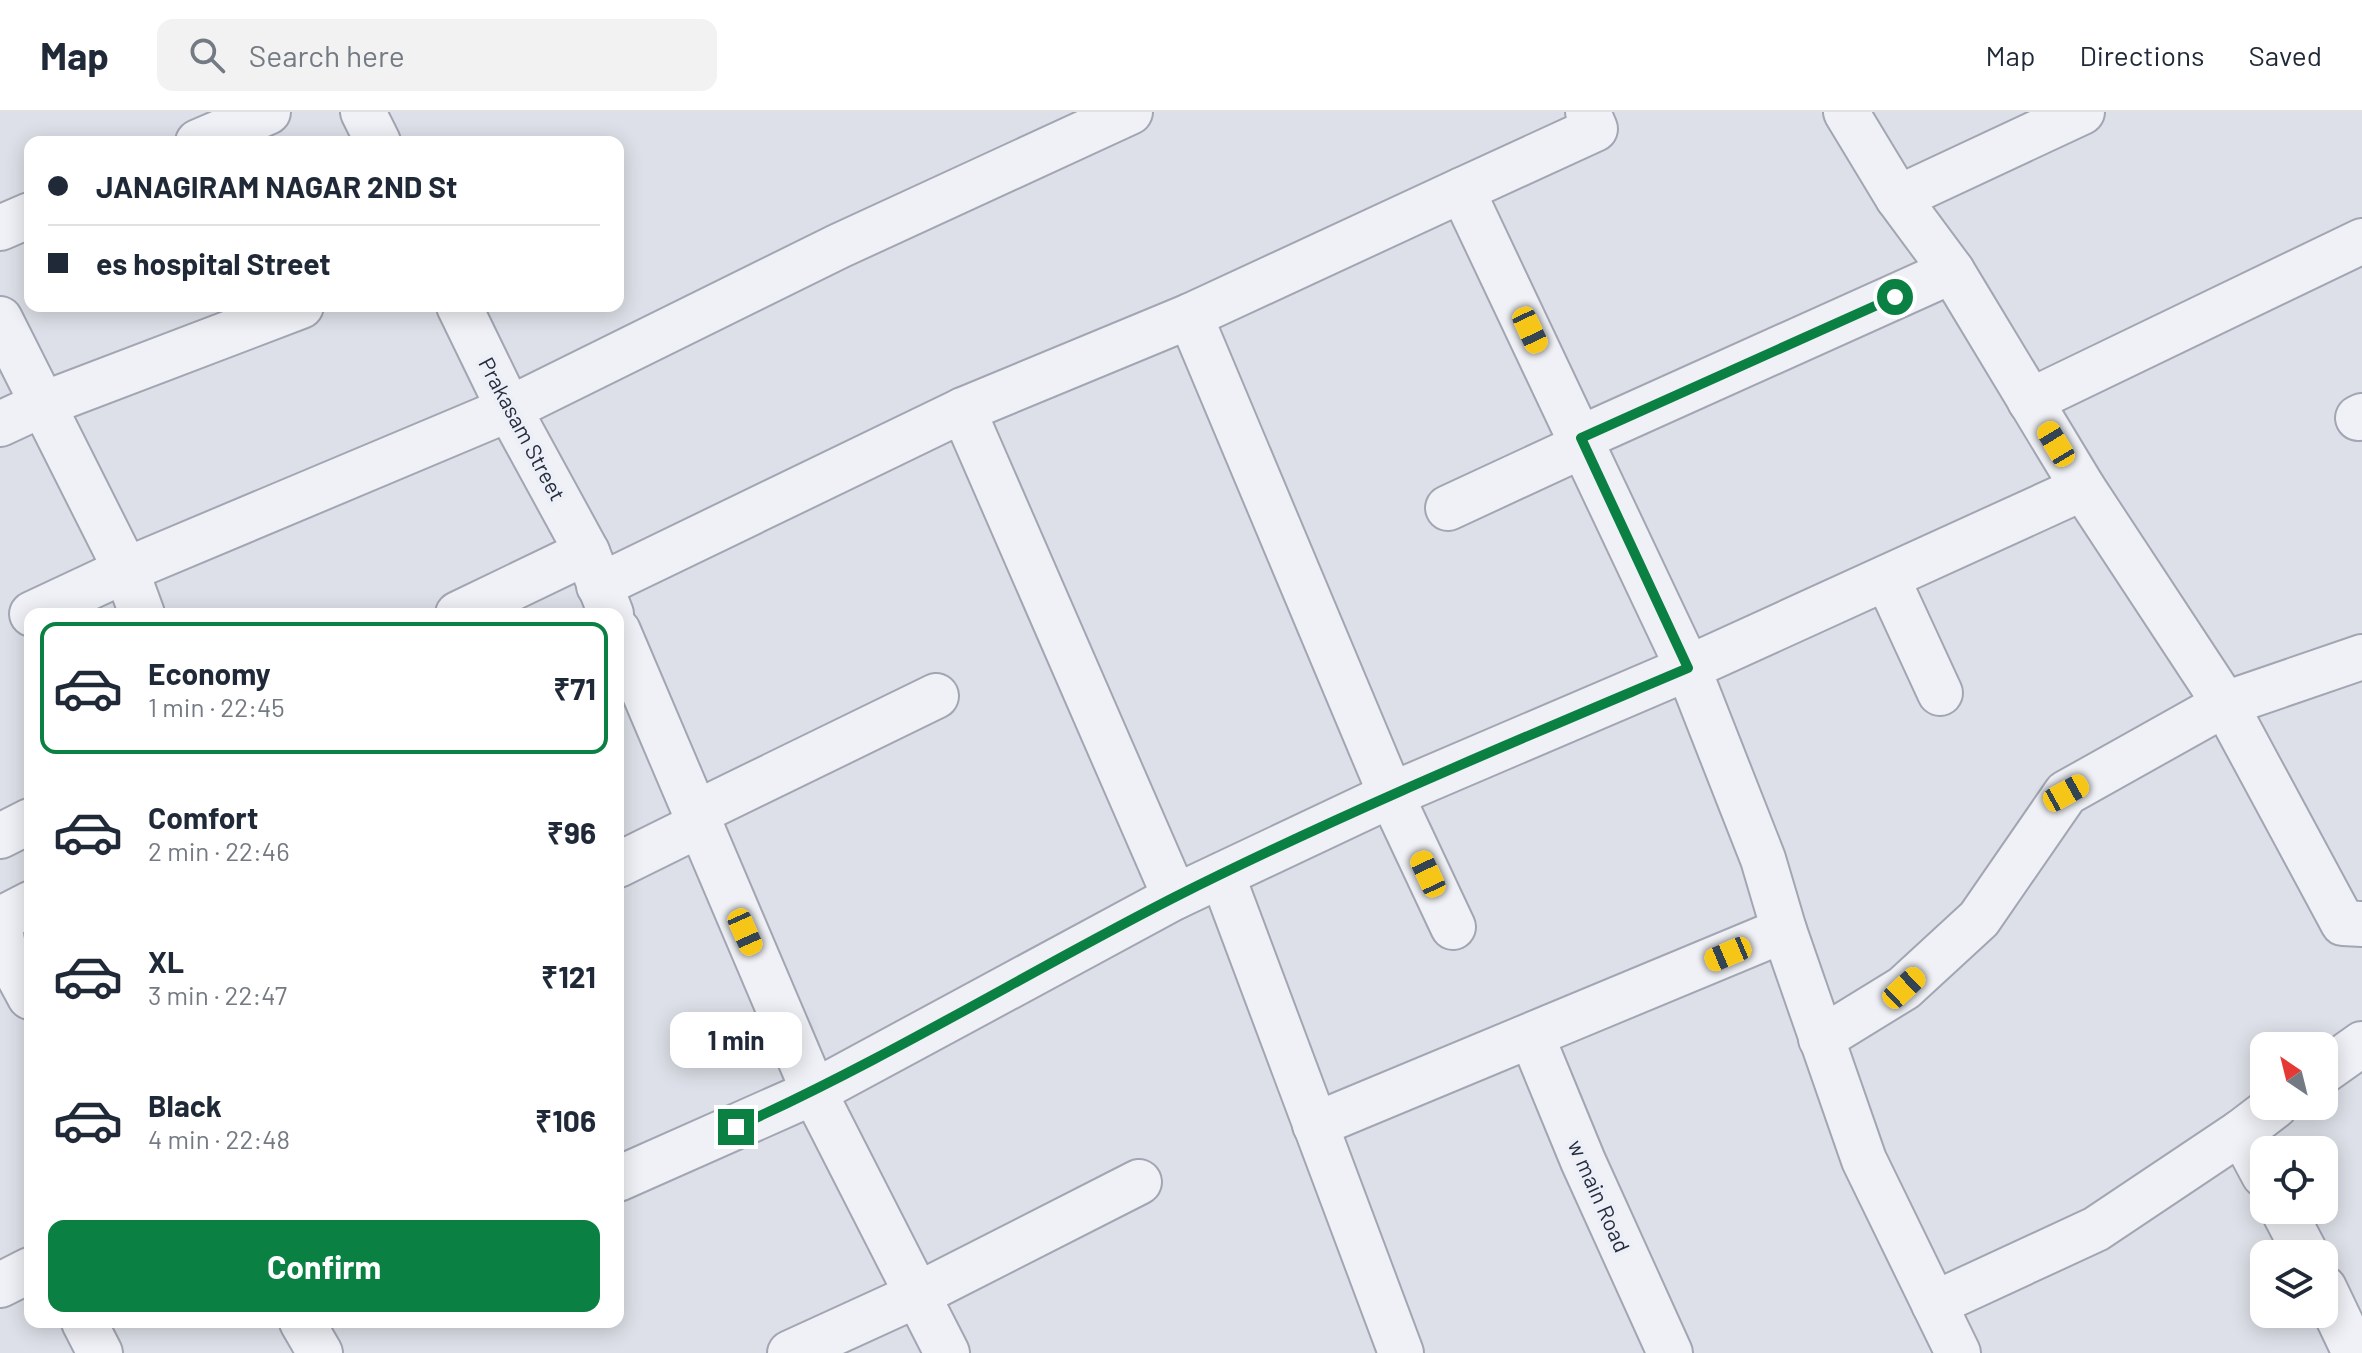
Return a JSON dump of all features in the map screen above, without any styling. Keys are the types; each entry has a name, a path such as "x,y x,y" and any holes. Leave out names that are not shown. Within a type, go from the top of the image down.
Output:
{"street":[{"path":"212,136 268,112"},
{"path":"363,112 375,136"},
{"path":"44,608 126,570 509,409 839,246 1130,112"},
{"path":"486,608 599,584 963,410 1190,316 1595,129 1588,112"},
{"path":"1846,112 1898,198 1952,271 2083,488 2225,704 2343,923 2362,924"},
{"path":"1898,198 2082,112"},
{"path":"1462,190 1688,668 1763,859 1784,930 1864,1160 1958,1353"},
{"path":"0,228 24,218"},
{"path":"2030,401 2362,241"},
{"path":"1448,508 1582,441 1952,271"},
{"path":"0,424 41,405 285,312"},
{"name":"Prakasam Street","path":"462,312 599,584"},
{"path":"1190,316 1391,795 1453,927"},
{"path":"0,319 126,570 140,608"},
{"path":"963,410 1175,897"},
{"path":"624,1176 814,1092 1175,897 1391,795 1688,668 2083,488"},
{"path":"1887,578 1940,693"},
{"path":"0,629 24,617"},
{"path":"624,645 814,1092 947,1353"},
{"path":"1821,1039 1904,988 1979,919 2066,793 2225,704 2362,657"},
{"path":"624,862 697,820 936,696"},
{"path":"0,836 24,824"},
{"path":"1222,875 1401,1353"},
{"path":"24,907 5,917 0,927 3,947 24,986"},
{"path":"1315,1125 1784,930"},
{"name":"w main Road","path":"1532,1037 1583,1161 1670,1353"},
{"path":"2338,1061 2362,1044"},
{"path":"1934,1304 2096,1229 2257,1120"},
{"path":"790,1353 917,1295 1139,1182"},
{"path":"0,1285 24,1273"},
{"path":"2338,1317 2355,1353"},
{"path":"87,1328 100,1353"},
{"path":"305,1328 320,1353"}],"route":[{"path":"736,1127 814,1092 1175,897 1391,795 1688,668 1581,438 1895,297"}]}
